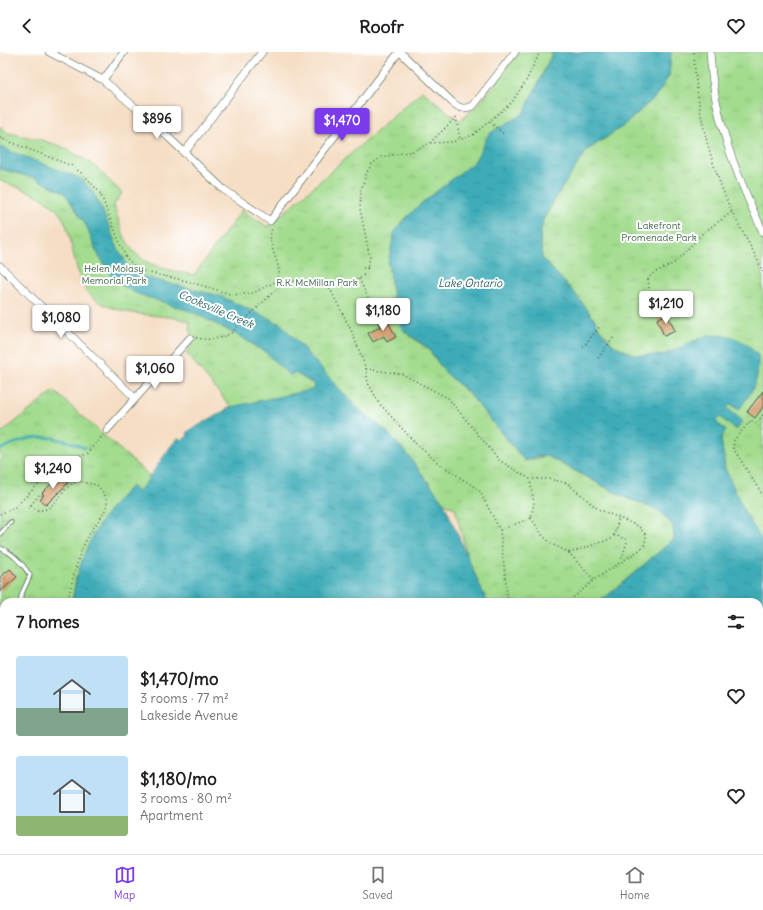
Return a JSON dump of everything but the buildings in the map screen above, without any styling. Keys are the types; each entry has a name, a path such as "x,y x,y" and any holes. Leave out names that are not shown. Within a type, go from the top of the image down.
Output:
{"street":[{"path":"49,52 103,80 150,120 224,189 271,224 400,52 455,104 465,109 473,106 515,52"},
{"path":"103,80 124,52"},
{"path":"184,153 262,52"},
{"path":"710,52 714,96 728,147 738,178 763,232"},
{"path":"0,266 134,398"},
{"path":"107,430 134,398 190,338"}],"lane":[{"path":"0,534 11,522"},
{"path":"0,548 6,550 22,563 30,574 28,582 20,594 20,598"}],"path":[{"path":"430,143 454,142 460,140 473,135 490,121 512,102 526,81 540,52"},
{"path":"694,52 697,99 718,178 732,212 763,272"},
{"path":"190,338 212,340 223,338 231,333 286,280 329,286 359,279 366,273 369,267 370,258 360,210 361,190 367,172 372,164 382,157 413,151 430,143 465,109"},
{"path":"456,117 460,140"},
{"path":"490,121 505,135"},
{"path":"0,138 72,166 84,175 100,193 126,258 144,272 187,281 233,295 253,293 277,281"},
{"path":"649,288 648,279 652,274 674,263 684,255 704,232 732,212"},
{"path":"271,224 270,231 273,254 279,271 277,281"},
{"path":"364,268 369,267"},
{"path":"359,279 375,312"},
{"path":"277,281 281,284"},
{"path":"326,281 353,334 366,369 368,382 379,403 416,444 438,462 479,490 500,530 508,598"},
{"path":"583,347 600,326"},
{"path":"598,358 613,338"},
{"path":"366,369 402,374 448,398 499,460 530,479 549,479 567,483 598,509 638,526 646,535 645,544 641,549 594,580 573,598"},
{"path":"763,415 756,424 750,420 734,440 733,448 763,496"},
{"path":"0,514 14,508 56,467 88,453 107,430"},
{"path":"530,479 534,503 531,518 543,536 552,544 569,553 594,580"},
{"path":"31,505 37,510 49,508 67,488 77,481 97,485 106,500 107,504 103,513 92,529 81,551 68,598"},
{"path":"28,508 40,494 43,496"},
{"path":"500,530 531,518"},
{"path":"569,553 611,539 614,535 619,518"},
{"path":"614,535 626,539 627,542 620,563"}],"green space":[{"name":"R.K. McMillan Park","path":"519,52 553,52 524,113 489,134 475,161 468,168 390,275 393,289 393,302 415,340 428,348 444,371 468,393 525,461 547,456 622,496 660,511 673,526 674,539 605,598 485,598 468,559 455,508 444,503 408,455 387,432 356,407 309,355 290,374 295,373 313,384 314,390 231,407 186,353 192,344 189,321 176,318 138,314 113,308 101,303 90,295 81,281 66,225 59,212 52,205 36,195 0,181 0,126 8,133 38,139 63,147 94,165 122,193 114,205 125,237 131,248 139,256 149,263 194,275 242,210 268,227 422,91 460,121 479,104"},
{"name":"Lakefront Promenade Park","path":"671,52 763,52 763,542 741,506 725,468 716,422 720,417 743,422 727,408 731,404 739,410 708,335 663,355 635,355 613,345 600,330 595,320 577,296 542,258 540,236 543,220 556,197 587,150 625,125 669,76"},
{"path":"54,391 151,477 138,492 131,486 76,577 73,598 0,598 0,434"}],"water":[{"name":"Lake Ontario","path":"553,52 671,52 669,76 657,95 625,125 587,150 556,197 543,220 540,236 542,258 577,296 595,320 600,330 613,345 635,355 663,355 708,335 730,336 745,343 758,355 758,372 752,390 739,410 731,404 727,408 743,421 736,430 720,417 716,422 726,430 721,438 725,468 744,511 763,542 763,598 605,598 674,539 673,526 660,511 622,496 547,456 536,457 525,461 468,393 444,371 428,348 404,331 396,317 388,263 394,233 417,207 475,161 489,134 524,113"},
{"name":"Cooksville Creek","path":"0,147 82,179 93,192 102,209 118,249 128,266 144,277 220,296 281,324 356,407 387,432 408,455 444,503 485,598 73,598 75,584 85,553 91,538 99,525 108,512 131,486 138,492 178,438 182,440 188,436 187,432 231,407 314,389 313,383 295,373 289,375 266,353 239,336 192,312 135,293 118,283 112,277 96,251 87,227 64,192 34,178 0,169"}],"waterway":[{"path":"0,450 12,444 42,437 63,440 85,448"}],"park label":[{"name":"Helen Molasy Memorial Park","path":"114,274"}]}
